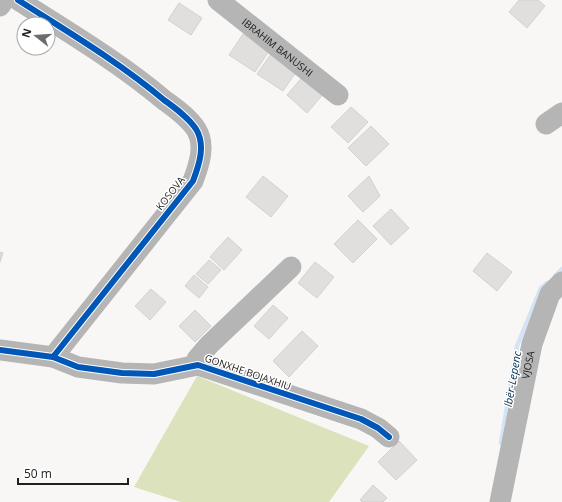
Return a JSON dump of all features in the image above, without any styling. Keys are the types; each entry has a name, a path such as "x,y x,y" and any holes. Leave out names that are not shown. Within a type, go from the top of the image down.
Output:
{"street":[{"path":"0,6 4,0"},
{"name":"KOSOVA","path":"18,0 137,77 185,117 196,129 201,144 200,165 193,181 53,357"},
{"name":"IBRAHIM BANUSHI","path":"218,0 338,95"},
{"path":"198,365 197,359 209,345 291,267"},
{"name":"VJOSA","path":"500,502 532,344 550,294 562,282"},
{"name":"GONXHE BOJAXHIU","path":"0,350 53,357 78,367 122,373 154,374 198,365 361,419 378,428 388,437"}],"green space":[{"path":"197,376 369,446 329,502 181,502 134,487"}],"building":[{"path":"519,0 538,0 545,6 527,28 509,12"},
{"path":"179,3 202,18 191,35 168,20"},
{"path":"243,34 269,51 255,72 229,55"},
{"path":"273,51 298,69 283,91 257,74"},
{"path":"305,74 325,92 307,113 287,95"},
{"path":"351,107 368,122 348,143 331,127"},
{"path":"371,126 389,144 366,166 348,148"},
{"path":"263,176 288,196 271,217 246,197"},
{"path":"369,176 380,196 363,212 348,196"},
{"path":"391,209 409,228 391,245 373,226"},
{"path":"358,220 377,239 353,263 334,244"},
{"path":"228,237 242,250 224,270 210,257"},
{"path":"0,252 3,253 0,262"},
{"path":"487,253 512,272 497,291 473,271"},
{"path":"209,260 221,270 208,284 196,274"},
{"path":"315,262 334,277 317,298 298,283"},
{"path":"194,275 208,287 199,298 185,286"},
{"path":"151,289 166,302 150,320 135,306"},
{"path":"273,305 288,318 269,339 254,326"},
{"path":"195,310 211,326 195,342 179,326"},
{"path":"302,331 318,346 289,377 273,361"},
{"path":"399,441 417,460 396,480 378,462"},
{"path":"373,485 387,498 383,502 362,502 360,500"}],"waterway":[{"name":"Ibër-Lepenc","path":"555,276 562,269"},
{"name":"Ibër-Lepenc","path":"501,443 517,346 541,288 547,283"}],"cycle path":[{"path":"18,0 93,48 147,86 189,121 196,129 201,142 199,162 193,181 53,357"},
{"path":"0,350 53,357 78,367 122,373 154,374 198,365 361,419 378,428 389,437"}]}
